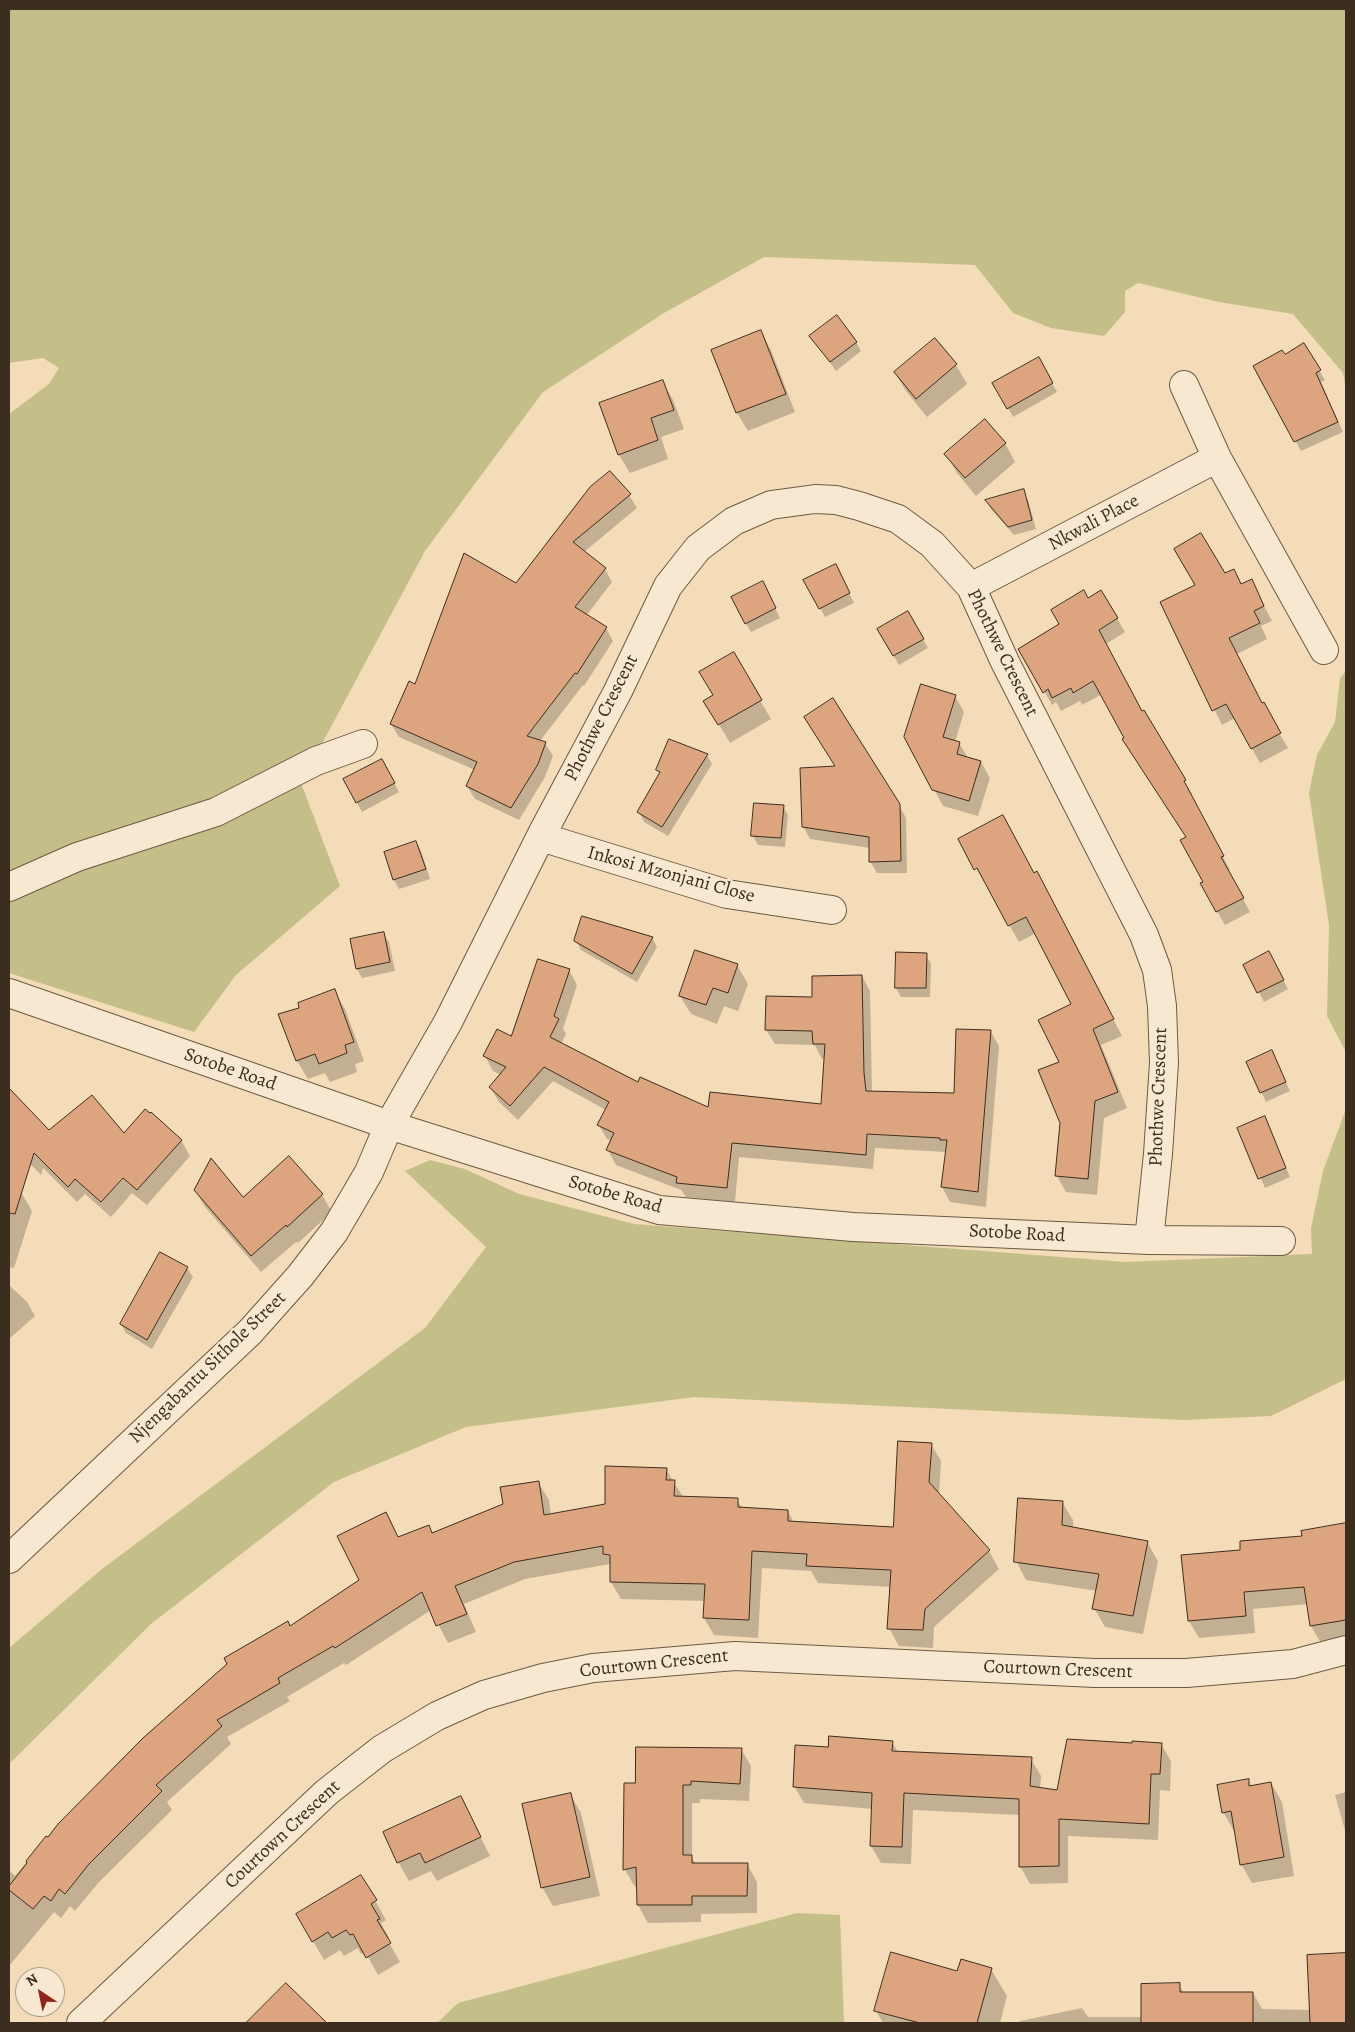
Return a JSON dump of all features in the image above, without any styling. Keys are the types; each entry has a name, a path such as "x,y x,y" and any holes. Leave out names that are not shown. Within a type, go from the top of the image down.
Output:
{"street":[{"path":"1184,385 1217,458 1324,650"},
{"name":"Nkwali Place","path":"971,587 1217,458"},
{"name":"Phothwe Crescent","path":"389,1124 448,1022 541,837 618,690 668,586 698,548 734,521 771,505 795,500 836,500 898,519 932,544 971,587 1005,662 1140,927 1157,970 1162,1006 1164,1063 1158,1154 1149,1240"},
{"path":"9,887 77,857 216,812 316,761 363,744"},
{"name":"Inkosi Mzonjani Close","path":"541,837 727,894 832,910"},
{"name":"Sotobe Road","path":"9,993 389,1124 659,1210 853,1227 1149,1240 1281,1241"},
{"name":"Njengabantu Sithole Street","path":"9,1559 250,1332 300,1276 334,1232 368,1172 389,1124"},
{"name":"Courtown Crescent","path":"81,2023 327,1792 382,1749 437,1716 492,1693 543,1678 593,1668 735,1656 1095,1673 1186,1673 1293,1664 1346,1650"}],"shaded area":[{"path":"9,9 1346,9 1346,390 1343,373 1293,314 1219,302 1138,283 1125,291 1125,312 1104,336 1051,328 1013,313 975,265 764,257 664,313 543,392 425,551 301,783 340,886 236,975 194,1032 9,973 9,414 49,384 59,368 43,358 9,363"},
{"path":"1346,671 1346,1052 1327,1016 1329,925 1309,793 1317,755 1335,722 1340,678"},
{"path":"1346,1109 1346,1379 1271,1416 1185,1420 694,1397 466,1427 334,1482 151,1624 9,1764 9,1648 102,1569 425,1328 486,1247 405,1171 430,1160 465,1169 519,1194 634,1224 1126,1262 1312,1254 1311,1228 1323,1171"},
{"path":"797,1913 840,1915 844,2023 437,2023 458,2003"}],"building":[{"path":"837,315 857,342 830,362 809,336"},
{"path":"761,330 786,394 736,413 711,350"},
{"path":"935,338 957,364 916,399 894,372"},
{"path":"1304,343 1321,370 1316,373 1338,422 1294,442 1253,366 1282,350 1285,354"},
{"path":"1039,357 1053,383 1007,409 992,383"},
{"path":"663,380 674,410 651,418 658,440 618,455 599,403"},
{"path":"985,419 1006,443 965,478 944,454"},
{"path":"610,471 631,494 573,542 606,568 575,607 607,627 577,674 575,673 527,736 546,742 538,764 511,808 466,786 477,762 390,724 409,681 415,684 464,553 516,583 590,487"},
{"path":"1024,489 1032,520 1008,527 985,500"},
{"path":"1201,533 1225,573 1234,569 1241,584 1252,579 1264,606 1254,611 1260,623 1229,638 1262,703 1264,702 1281,733 1251,749 1226,704 1212,711 1160,602 1195,585 1174,549"},
{"path":"836,564 850,593 819,609 803,580"},
{"path":"763,581 776,608 745,624 731,597"},
{"path":"1084,590 1088,598 1101,590 1118,618 1099,630 1142,711 1144,710 1186,780 1184,781 1224,856 1221,857 1244,898 1216,912 1200,883 1203,882 1180,840 1186,837 1122,739 1124,738 1093,681 1073,693 1071,688 1052,698 1048,689 1043,693 1018,649 1059,624 1051,610"},
{"path":"908,611 924,639 893,656 877,629"},
{"path":"734,652 762,700 718,725 703,701 713,695 699,672"},
{"path":"921,684 956,695 943,737 960,742 957,754 981,761 969,801 932,790 904,737"},
{"path":"833,698 900,804 901,861 869,862 869,837 802,827 800,768 835,766 804,717"},
{"path":"669,739 708,754 662,827 637,812 660,772 656,770"},
{"path":"382,759 395,783 356,803 343,779"},
{"path":"754,803 784,805 781,838 751,836"},
{"path":"1003,815 1034,873 1037,871 1114,1019 1093,1029 1118,1092 1095,1101 1088,1179 1055,1176 1060,1123 1038,1070 1059,1062 1038,1020 1071,1004 1026,917 1008,926 977,868 974,870 958,839"},
{"path":"416,841 426,869 393,880 384,852"},
{"path":"582,916 653,937 632,974 574,941"},
{"path":"384,932 390,962 356,969 350,939"},
{"path":"695,950 738,964 728,993 713,988 706,1005 679,996"},
{"path":"1269,951 1284,980 1257,993 1243,965"},
{"path":"896,952 927,953 926,988 895,988"},
{"path":"538,959 570,969 554,1016 559,1019 550,1037 638,1082 640,1077 708,1107 710,1092 821,1104 825,1044 813,1044 812,1031 765,1030 766,996 812,997 812,976 862,975 866,1091 954,1093 956,1029 991,1030 978,1192 941,1187 947,1140 940,1140 940,1138 867,1134 866,1155 732,1143 727,1188 676,1183 677,1177 606,1150 614,1133 597,1125 609,1102 544,1067 510,1106 489,1087 506,1067 483,1056 497,1029 511,1036"},
{"path":"335,989 354,1042 345,1045 347,1053 319,1064 315,1054 296,1061 278,1014 299,1008 298,1003"},
{"path":"1272,1050 1286,1082 1260,1093 1246,1062"},
{"path":"9,1088 49,1130 92,1095 124,1133 145,1109 151,1112 182,1140 137,1190 123,1178 101,1202 75,1179 68,1187 34,1153 15,1214 9,1213"},
{"path":"1265,1116 1286,1168 1258,1179 1237,1128"},
{"path":"289,1156 323,1194 287,1227 286,1225 251,1256 194,1190 211,1158 243,1197"},
{"path":"160,1252 188,1267 147,1340 120,1324"},
{"path":"898,1441 932,1443 929,1482 990,1550 925,1609 923,1630 887,1629 891,1570 806,1566 807,1554 752,1551 749,1620 703,1618 705,1584 610,1582 610,1555 603,1554 603,1546 514,1562 455,1586 467,1614 436,1626 422,1592 335,1648 333,1646 278,1678 280,1683 217,1720 222,1726 156,1785 162,1791 89,1864 65,1894 59,1889 51,1901 44,1896 33,1909 9,1890 9,1886 27,1863 26,1861 46,1836 48,1837 58,1824 143,1738 227,1664 224,1658 288,1621 290,1626 359,1580 337,1536 386,1512 398,1537 429,1525 432,1533 503,1504 500,1487 539,1481 544,1515 605,1504 605,1466 667,1468 666,1480 675,1480 674,1496 738,1498 738,1507 788,1510 788,1521 893,1527"},
{"path":"1018,1498 1063,1501 1062,1525 1148,1541 1133,1616 1092,1609 1099,1574 1014,1562"},
{"path":"1346,1523 1346,1620 1310,1626 1304,1587 1244,1592 1246,1616 1188,1621 1181,1555 1240,1550 1240,1541 1302,1536 1301,1531"},
{"path":"829,1736 893,1741 892,1751 1032,1757 1030,1786 1057,1790 1067,1739 1162,1743 1160,1774 1151,1774 1149,1824 1059,1819 1059,1866 1019,1867 1019,1799 904,1793 902,1847 870,1846 872,1793 793,1787 795,1745 828,1747"},
{"path":"636,1747 742,1748 740,1784 691,1781 691,1785 683,1785 683,1855 692,1855 692,1863 748,1863 747,1896 692,1896 692,1905 637,1905 636,1867 623,1870 624,1783 635,1783"},
{"path":"1249,1779 1249,1786 1271,1782 1284,1857 1240,1865 1231,1811 1222,1813 1217,1785"},
{"path":"571,1793 590,1877 541,1888 522,1804"},
{"path":"461,1796 481,1837 425,1863 420,1853 397,1863 383,1832"},
{"path":"361,1875 377,1900 371,1904 380,1919 377,1920 391,1943 366,1958 353,1934 350,1935 346,1930 332,1938 328,1932 312,1942 296,1914"},
{"path":"891,1952 957,1971 961,1959 992,1968 977,2023 920,2023 874,2011"},
{"path":"1346,1953 1346,2023 1310,2023 1307,1955"},
{"path":"286,1983 327,2023 246,2023"},
{"path":"1180,1983 1180,1992 1253,1992 1253,2023 1141,2023 1141,1984"}]}
